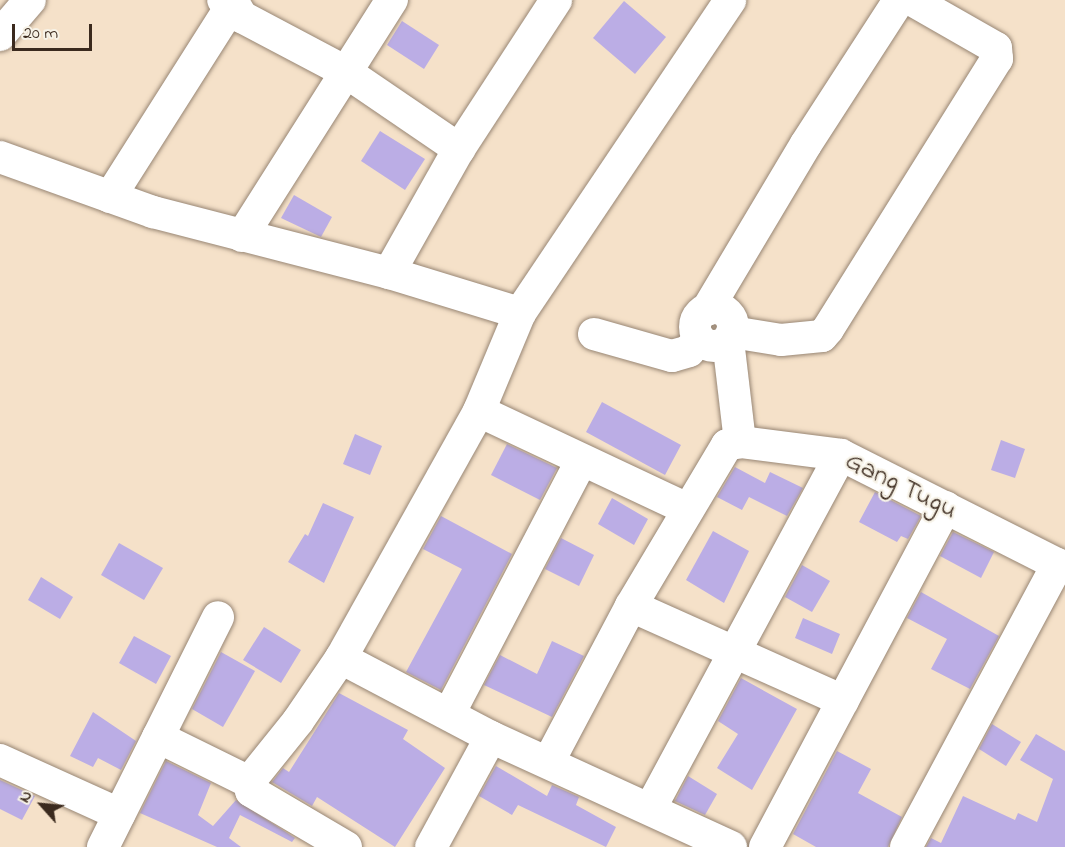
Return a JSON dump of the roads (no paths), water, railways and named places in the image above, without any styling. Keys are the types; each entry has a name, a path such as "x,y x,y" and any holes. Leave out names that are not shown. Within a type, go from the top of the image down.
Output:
{"street":[{"path":"0,35 30,0"},
{"path":"242,236 392,0"},
{"path":"388,273 459,149 556,0"},
{"path":"249,782 298,721 341,658 479,411 515,322 730,0"},
{"path":"594,334 672,356 690,351 716,330 806,144 899,0"},
{"path":"716,330 781,340 822,336 997,59 996,48 912,0"},
{"path":"110,197 229,2 243,18 346,72 459,149"},
{"path":"0,157 110,197 242,236 388,273 515,322"},
{"path":"549,761 631,606 687,509 734,443 716,330"},
{"path":"479,411 687,509"},
{"name":"Gang Tugu","path":"734,443 841,455 1061,566"},
{"path":"650,809 841,455"},
{"path":"449,714 581,461"},
{"path":"765,847 946,507"},
{"path":"906,847 1061,566"},
{"path":"631,606 843,700"},
{"path":"103,847 218,617"},
{"path":"341,658 491,737 549,761 731,847"},
{"path":"158,737 249,782"},
{"path":"431,847 491,737"},
{"path":"0,760 119,814"},
{"path":"249,782 251,791 346,847"}]}
